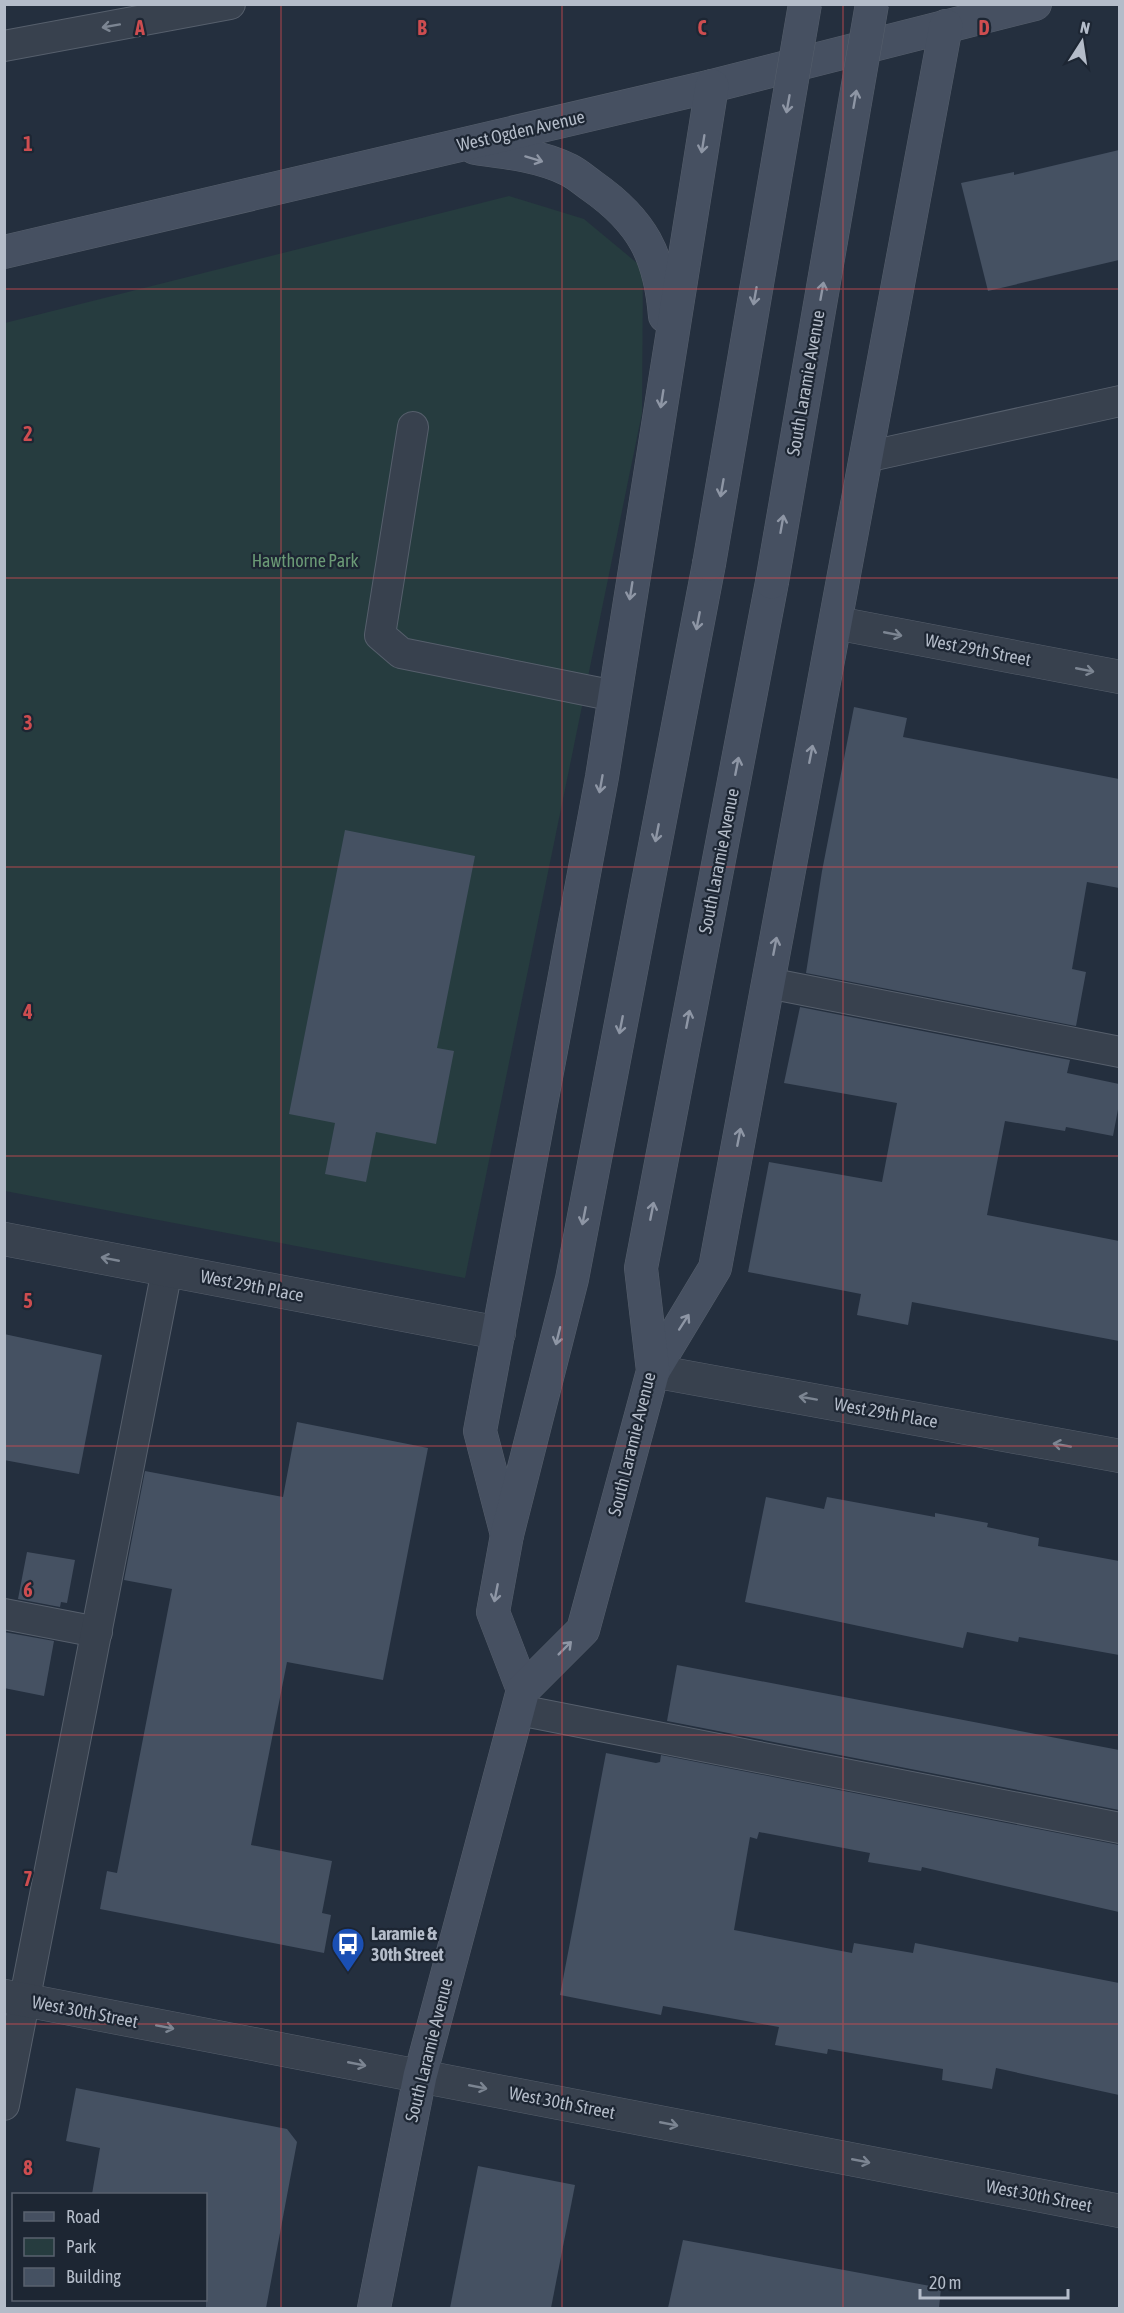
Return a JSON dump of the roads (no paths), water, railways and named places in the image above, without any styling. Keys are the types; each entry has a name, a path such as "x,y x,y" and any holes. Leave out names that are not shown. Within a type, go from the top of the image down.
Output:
{"main road":[{"path":"521,1700 493,1612 507,1535 572,1279 709,564 805,4"},
{"name":"South Laramie Avenue","path":"374,2308 420,2076 521,1700 583,1630 653,1371 641,1268 772,582 872,4"},
{"name":"West Ogden Avenue","path":"4,252 712,86 1035,4"},
{"path":"653,1371 715,1268 946,26"},
{"path":"507,1535 480,1431 615,696 712,86"},
{"path":"455,146 513,153 569,170 619,205 648,244 663,284 669,356"}],"street":[{"name":"West 29th Street","path":"836,623 1119,677"},
{"name":"West 29th Place","path":"4,1239 499,1333"},
{"name":"West 29th Place","path":"653,1371 1119,1456"},
{"name":"West 30th Street","path":"15,1998 1119,2211"}],"lane":[{"path":"4,46 230,4"},
{"path":"866,457 1119,401"},
{"path":"413,428 380,635 401,653 615,696"},
{"path":"768,983 1119,1052"},
{"path":"4,2105 15,1998 97,1632 167,1270"},
{"path":"4,1614 97,1632"},
{"path":"521,1700 1119,1828"}],"place":[{"name":"Laramie & 30th Street","path":"348,1973"}],"park label":[{"name":"Hawthorne Park","path":"305,561"}]}
